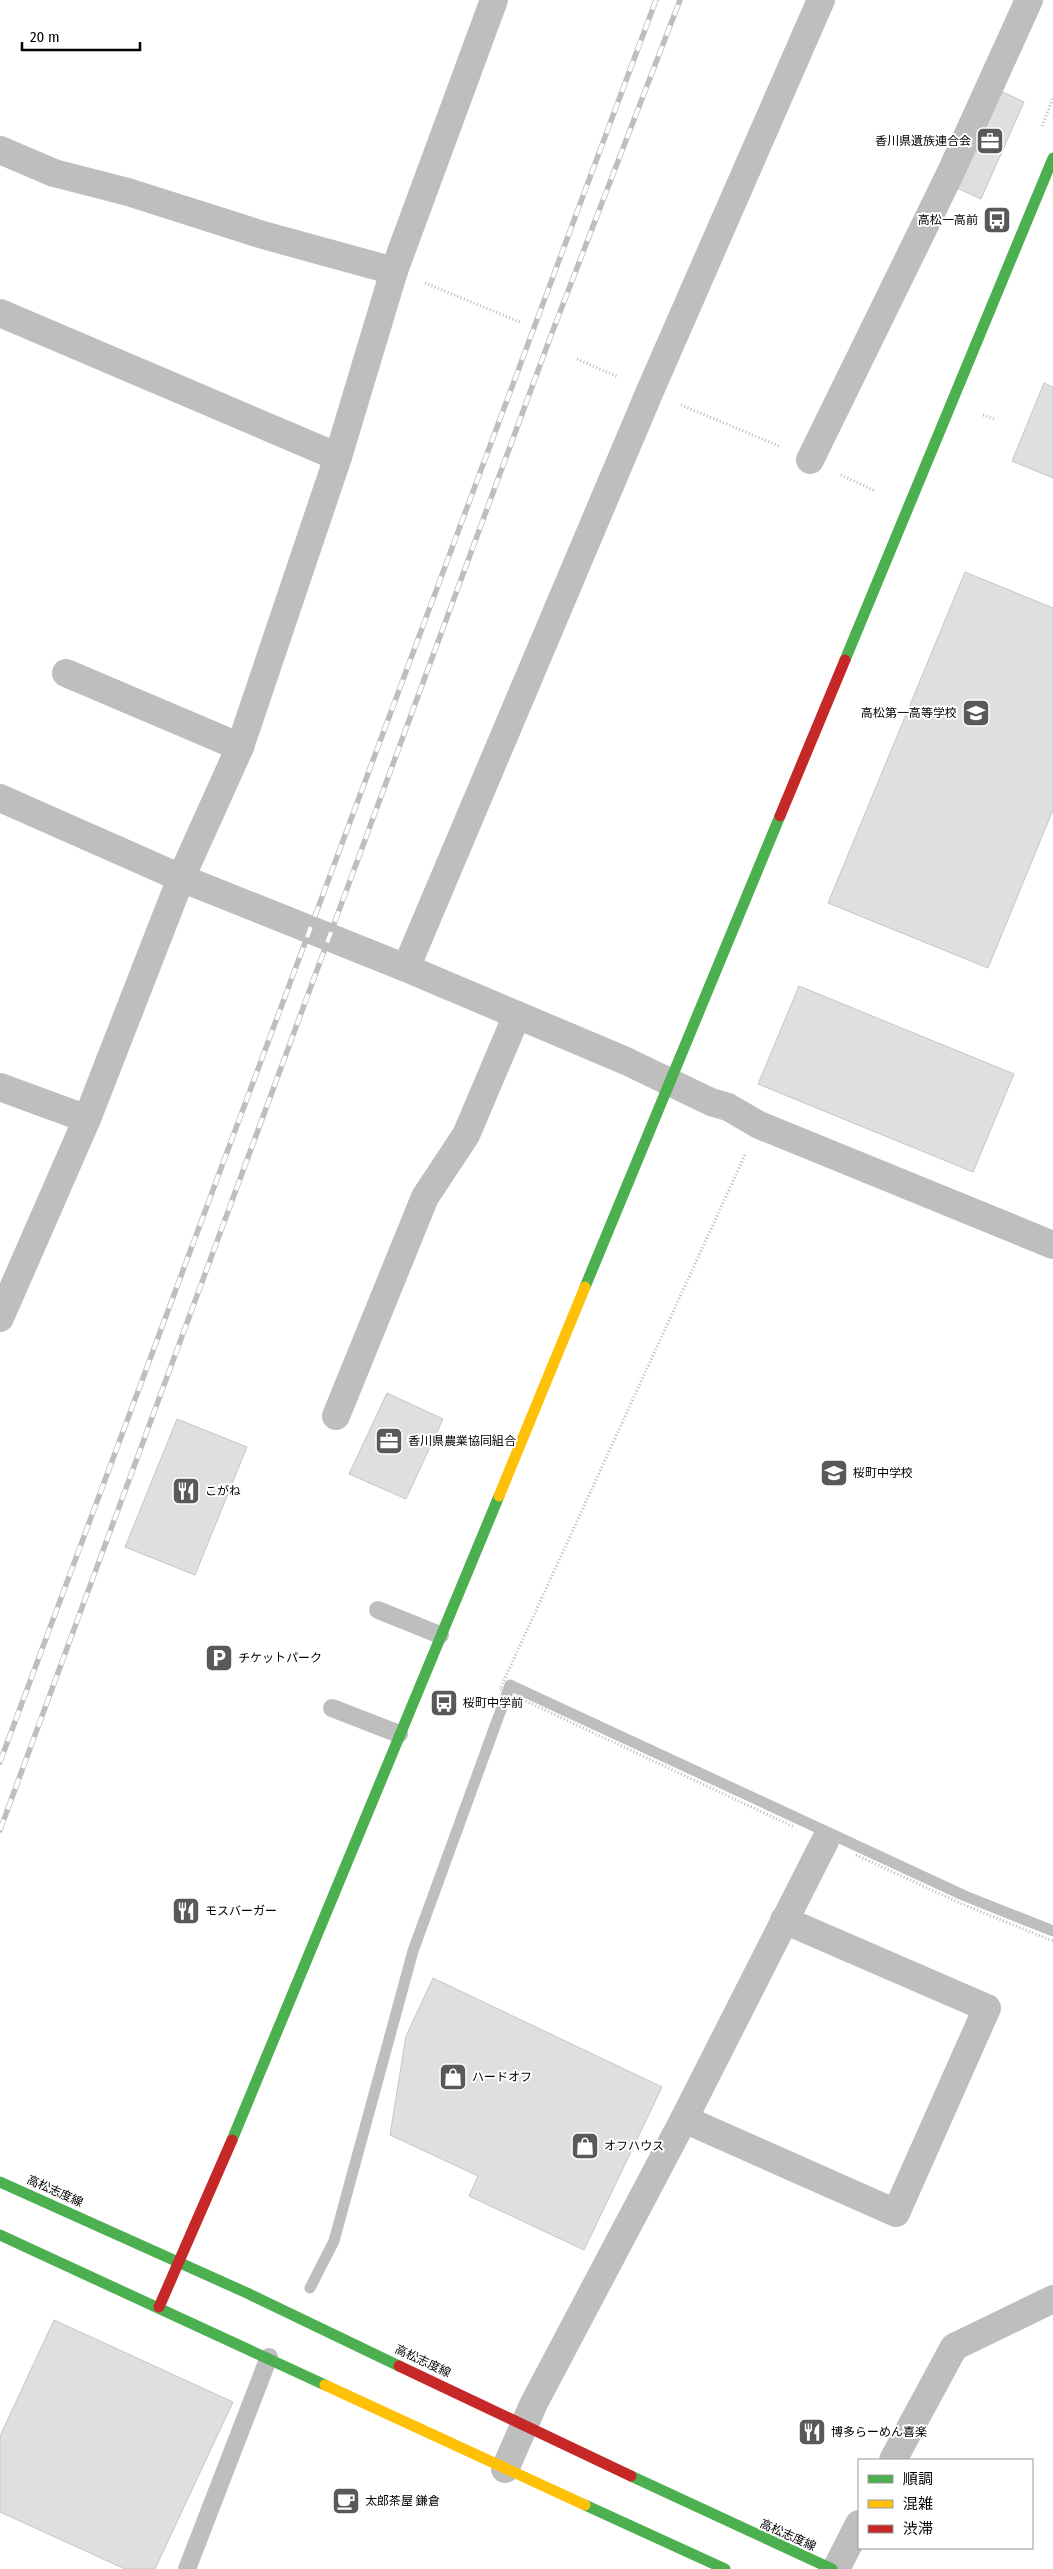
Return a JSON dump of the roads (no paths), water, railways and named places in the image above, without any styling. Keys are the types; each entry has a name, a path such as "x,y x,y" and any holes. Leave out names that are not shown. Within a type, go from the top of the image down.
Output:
{"street":[{"path":"0,1318 87,1119 181,878 240,747 338,456 394,271 494,0"},
{"path":"406,968 650,391 820,0"},
{"path":"810,460 950,174 1029,0"},
{"path":"0,150 54,173 128,192 263,235 394,271"},
{"path":"159,2307 206,2200 1053,158"},
{"path":"0,313 338,456"},
{"path":"66,673 240,747"},
{"path":"0,798 181,878 406,968 517,1015 728,1107 759,1125 1053,1245"},
{"path":"336,1416 424,1197 466,1135 517,1015"},
{"path":"0,1087 87,1119"},
{"path":"505,2469 524,2425 684,2119 826,1841"},
{"path":"684,2119 896,2213 987,2008 784,1920"},
{"name":"高松志度線","path":"0,2182 178,2262 724,2521 832,2569"},
{"path":"0,2235 269,2357 505,2469 725,2569"},
{"path":"894,2459 954,2347 1053,2299"},
{"path":"836,2569 858,2526"}],"lane":[{"path":"378,1610 440,1635"},
{"path":"332,1708 399,1734"},
{"path":"187,2569 269,2357"}],"waterway":[{"path":"310,2288 334,2241 413,1951 510,1685 965,1896 1053,1931"}],"railway":[{"path":"0,1762 656,0"},
{"path":"0,1830 550,338 680,0"}],"place":[{"name":"香川県遺族連合会","path":"990,141"},
{"name":"高松一高前","path":"997,220"},
{"name":"高松第一高等学校","path":"976,713"},
{"name":"香川県農業協同組合","path":"389,1441"},
{"name":"桜町中学校","path":"834,1473"},
{"name":"こがね","path":"186,1491"},
{"name":"チケットパーク","path":"219,1658"},
{"name":"桜町中学前","path":"444,1703"},
{"name":"モスバーガー","path":"186,1911"},
{"name":"ハードオフ","path":"453,2077"},
{"name":"オフハウス","path":"585,2146"},
{"name":"博多らーめん喜楽","path":"812,2432"},
{"name":"太郎茶屋 鎌倉","path":"346,2501"}]}
